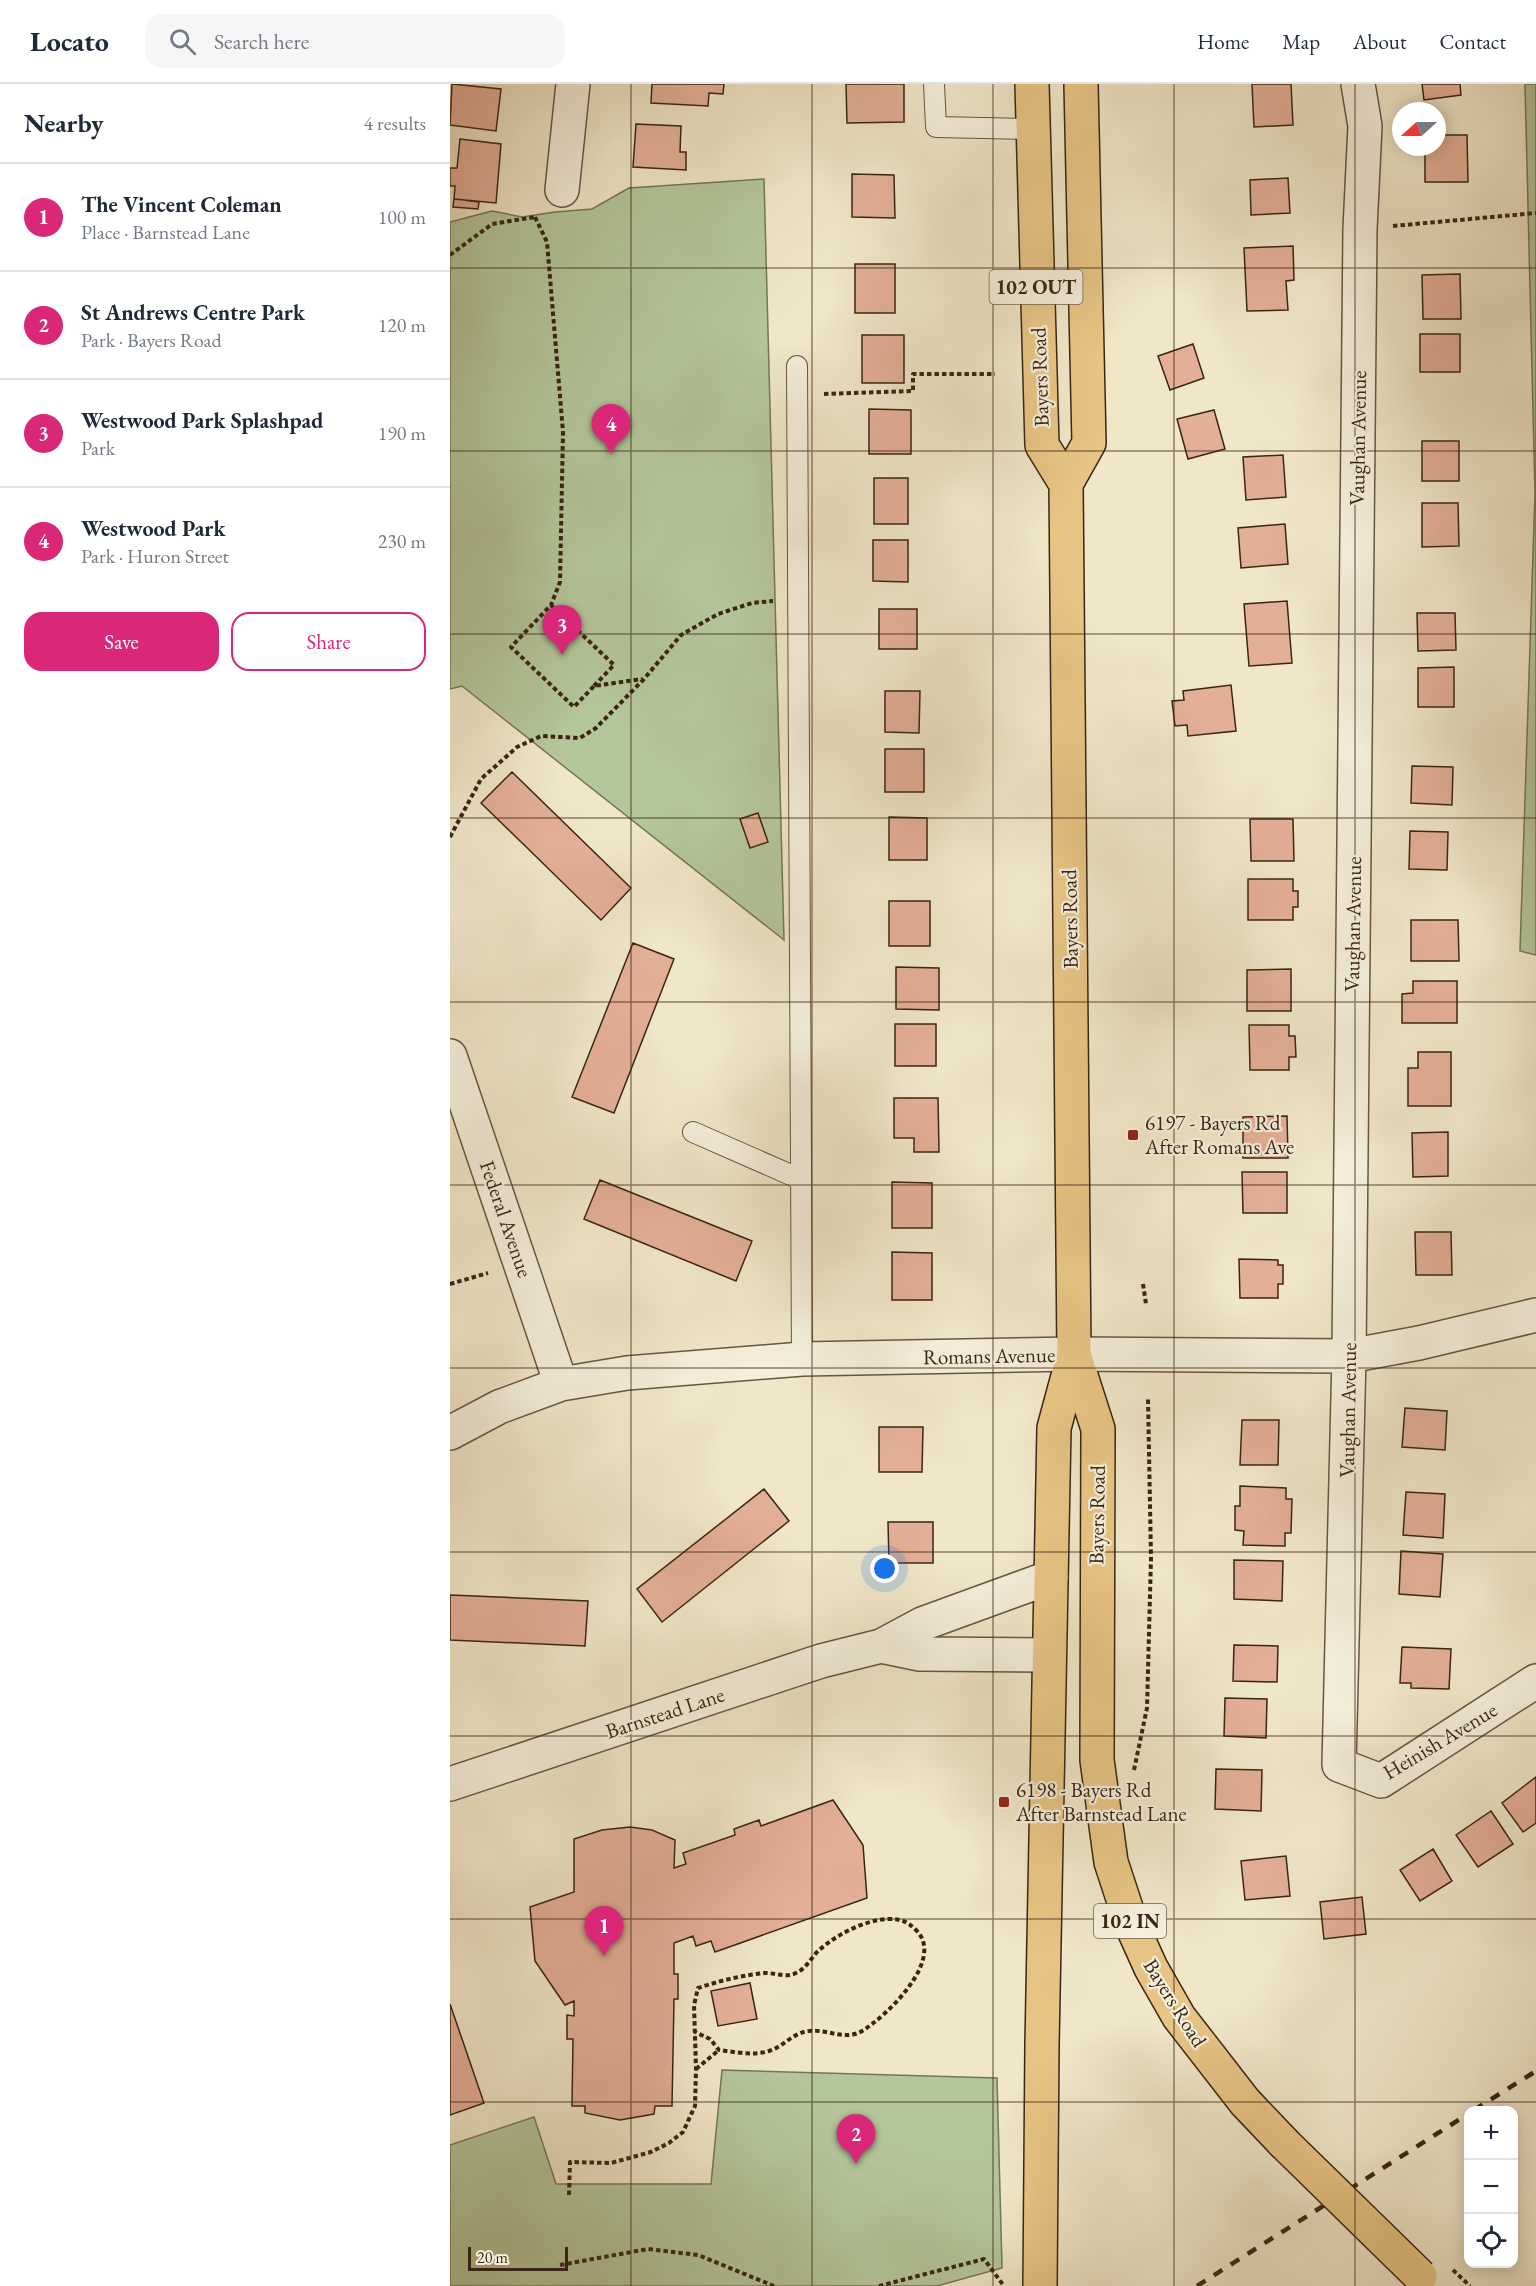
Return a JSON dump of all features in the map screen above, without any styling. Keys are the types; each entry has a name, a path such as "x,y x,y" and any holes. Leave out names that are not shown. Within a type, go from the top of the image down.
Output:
{"main road":[{"name":"Bayers Road","path":"1032,84 1042,445 1065,484 1074,1354 1054,1428 1040,2286"},
{"path":"1065,484 1089,443 1081,84"},
{"name":"Bayers Road","path":"1074,1354 1098,1429 1097,1760 1111,1862 1132,1926 1151,1968 1179,2017 1245,2102 1424,2281"}],"street":[{"path":"562,190 573,84"},
{"name":"Vaughan Avenue","path":"1339,1765 1349,1356 1360,229 1365,126 1358,84"},
{"name":"Federal Avenue","path":"450,1056 561,1384"},
{"name":"Romans Avenue","path":"450,1433 499,1407 561,1384 627,1373 801,1359 1074,1354 1349,1356 1419,1343 1536,1315"},
{"name":"Barnstead Lane","path":"450,1784 820,1661 881,1646 922,1624 1051,1577"},
{"name":"Barnstead Lane","path":"881,1646 920,1654 1049,1655"},
{"name":"Heinish Avenue","path":"1339,1765 1381,1781 1536,1681"}],"lane":[{"path":"934,84 936,127 1032,129"},
{"path":"796,366 801,1359"},
{"path":"693,1132 800,1179"}],"path":[{"path":"450,255 492,224 535,217 562,190"},
{"path":"1360,229 1536,213"},
{"path":"535,217 547,242 563,432 560,582 551,605 511,647 574,707 614,664 551,605"},
{"path":"797,394 913,391 913,374 995,374"},
{"path":"450,837 481,778 517,747 541,736 580,738 596,728 644,679 681,635 718,614 752,603 798,598"},
{"path":"594,686 644,679"},
{"path":"1143,1284 1146,1304"},
{"path":"1131,1779 1143,1734 1147,1708 1151,1558 1148,1398"},
{"path":"569,2195 570,2162 611,2163 651,2152 669,2143 683,2132 695,2106 694,2005 698,1988 766,1973 780,1976 794,1975 802,1970 819,1951 845,1933 869,1922 888,1919 905,1920 919,1932 925,1955 920,1972 887,2012 862,2031 851,2036 812,2030 801,2032 770,2051 753,2054 719,2050 710,2039 695,2032"},
{"path":"696,2069 719,2050"},
{"path":"560,2265 648,2249 698,2255 774,2286"},
{"path":"879,2286 984,2259 1004,2286"}],"green space":[{"path":"1525,84 1536,84 1536,955 1520,951 1535,493"},
{"path":"764,179 784,940 462,686 450,689 450,222 492,211 522,217 592,209 629,188"},
{"path":"722,2070 997,2078 1002,2268 937,2286 450,2286 450,2145 534,2117 556,2184 711,2184"}],"building":[{"path":"452,84 501,89 496,131 450,125"},
{"path":"652,84 724,84 723,94 709,93 708,106 651,103"},
{"path":"846,84 904,84 904,122 847,123"},
{"path":"1252,84 1291,84 1293,125 1254,127"},
{"path":"1422,84 1460,84 1461,95 1424,100"},
{"path":"636,124 681,126 680,152 686,152 686,170 633,167"},
{"path":"1446,135 1467,135 1468,182 1425,182 1425,156 1446,156"},
{"path":"460,139 501,144 496,203 454,199 455,186 450,186 450,168 457,168"},
{"path":"852,174 894,175 895,218 852,217"},
{"path":"1288,178 1290,213 1251,215 1250,180"},
{"path":"454,199 479,202 478,209 453,207"},
{"path":"1293,246 1294,280 1286,281 1288,310 1247,311 1244,248"},
{"path":"855,264 895,264 895,313 855,313"},
{"path":"1460,274 1461,319 1423,319 1422,275"},
{"path":"1420,334 1460,334 1460,372 1420,372"},
{"path":"862,335 904,335 904,383 862,383"},
{"path":"1193,344 1204,378 1170,390 1158,356"},
{"path":"869,409 911,410 911,454 869,454"},
{"path":"1214,410 1225,449 1188,459 1177,419"},
{"path":"1422,441 1459,441 1459,481 1422,481"},
{"path":"1283,455 1286,497 1246,500 1243,457"},
{"path":"874,478 908,478 908,524 874,524"},
{"path":"1422,503 1458,503 1459,546 1422,547"},
{"path":"1285,524 1288,564 1241,568 1238,528"},
{"path":"873,540 908,540 908,582 873,581"},
{"path":"1287,601 1292,663 1249,666 1244,604"},
{"path":"879,609 917,609 917,649 879,649"},
{"path":"1417,613 1455,613 1456,650 1418,651"},
{"path":"1454,667 1454,707 1418,707 1418,668"},
{"path":"1231,685 1236,731 1188,736 1187,725 1175,726 1172,701 1184,700 1183,691"},
{"path":"885,691 920,691 919,733 885,732"},
{"path":"885,749 924,749 924,792 885,792"},
{"path":"1412,766 1453,767 1452,805 1411,803"},
{"path":"512,772 631,888 601,920 481,803"},
{"path":"758,813 768,842 750,848 740,819"},
{"path":"889,817 927,818 927,860 889,860"},
{"path":"1250,819 1293,819 1294,861 1251,861"},
{"path":"1410,831 1448,832 1447,870 1409,869"},
{"path":"1248,879 1293,879 1293,891 1298,891 1298,907 1293,907 1293,920 1248,920"},
{"path":"889,901 930,901 930,946 889,946"},
{"path":"1411,920 1458,920 1459,961 1411,961"},
{"path":"633,943 674,959 614,1113 572,1097"},
{"path":"896,967 939,968 939,1010 896,1009"},
{"path":"1291,969 1291,1011 1247,1011 1247,970"},
{"path":"1413,981 1457,981 1457,1023 1402,1023 1402,994 1413,993"},
{"path":"895,1024 936,1024 936,1066 895,1066"},
{"path":"1249,1025 1289,1025 1289,1036 1295,1036 1296,1057 1289,1057 1289,1070 1250,1070"},
{"path":"1418,1052 1451,1052 1451,1106 1408,1106 1408,1068 1418,1068"},
{"path":"894,1098 938,1098 939,1152 914,1152 914,1138 894,1138"},
{"path":"1287,1116 1288,1158 1243,1158 1243,1117"},
{"path":"1448,1132 1448,1176 1413,1177 1412,1133"},
{"path":"1242,1172 1287,1172 1287,1213 1243,1213"},
{"path":"600,1180 752,1241 736,1281 584,1219"},
{"path":"892,1182 932,1183 932,1228 892,1228"},
{"path":"1415,1232 1451,1232 1452,1275 1416,1275"},
{"path":"892,1252 932,1253 932,1300 892,1300"},
{"path":"1239,1259 1278,1260 1278,1265 1283,1265 1283,1284 1278,1284 1278,1298 1240,1298"},
{"path":"1405,1408 1447,1411 1445,1450 1402,1447"},
{"path":"1242,1420 1279,1420 1278,1465 1240,1465"},
{"path":"879,1427 923,1427 922,1472 879,1472"},
{"path":"1240,1486 1286,1488 1286,1499 1292,1499 1291,1533 1285,1533 1285,1546 1243,1545 1244,1531 1235,1530 1235,1506 1240,1506"},
{"path":"764,1489 789,1521 662,1622 637,1589"},
{"path":"1406,1492 1445,1494 1443,1538 1403,1535"},
{"path":"888,1522 933,1522 933,1563 889,1563"},
{"path":"1401,1551 1443,1554 1440,1597 1399,1594"},
{"path":"1234,1560 1283,1561 1282,1601 1234,1599"},
{"path":"450,1595 588,1601 585,1646 450,1640"},
{"path":"1234,1645 1278,1646 1277,1682 1233,1681"},
{"path":"1402,1647 1451,1649 1449,1689 1411,1688 1411,1683 1400,1683"},
{"path":"1225,1698 1267,1699 1266,1738 1224,1736"},
{"path":"1216,1769 1262,1770 1261,1811 1215,1809"},
{"path":"1536,1777 1536,1823 1523,1832 1502,1803"},
{"path":"833,1800 863,1845 867,1898 715,1952 711,1941 696,1946 693,1936 674,1943 674,1974 678,1974 678,1999 674,1999 672,2106 655,2106 654,2114 620,2120 585,2113 585,2106 572,2106 573,2039 567,2039 567,2015 574,2016 574,2001 565,2005 535,1961 530,1907 574,1892 574,1839 602,1830 630,1827 652,1830 675,1840 674,1868 686,1864 683,1853 735,1835 734,1829 759,1820 761,1826"},
{"path":"1491,1811 1513,1844 1478,1867 1456,1835"},
{"path":"1433,1849 1452,1881 1420,1901 1400,1870"},
{"path":"1286,1856 1290,1896 1245,1900 1241,1861"},
{"path":"1362,1897 1366,1934 1324,1939 1320,1902"},
{"path":"750,1983 757,2019 718,2026 711,1991"},
{"path":"450,2004 484,2103 450,2115"}],"railway":[{"path":"1480,2106 1536,2071"},
{"path":"1197,2286 1464,2117"}],"place":[{"name":"Westwood Park","path":"611,454"},
{"name":"Westwood Park Splashpad","path":"562,655"},
{"name":"6197 - Bayers Rd After Romans Ave","path":"1133,1135"},
{"name":"6198 - Bayers Rd After Barnstead Lane","path":"1004,1802"},
{"name":"The Vincent Coleman","path":"604,1956"},
{"name":"St Andrews Centre Park","path":"856,2164"}]}
